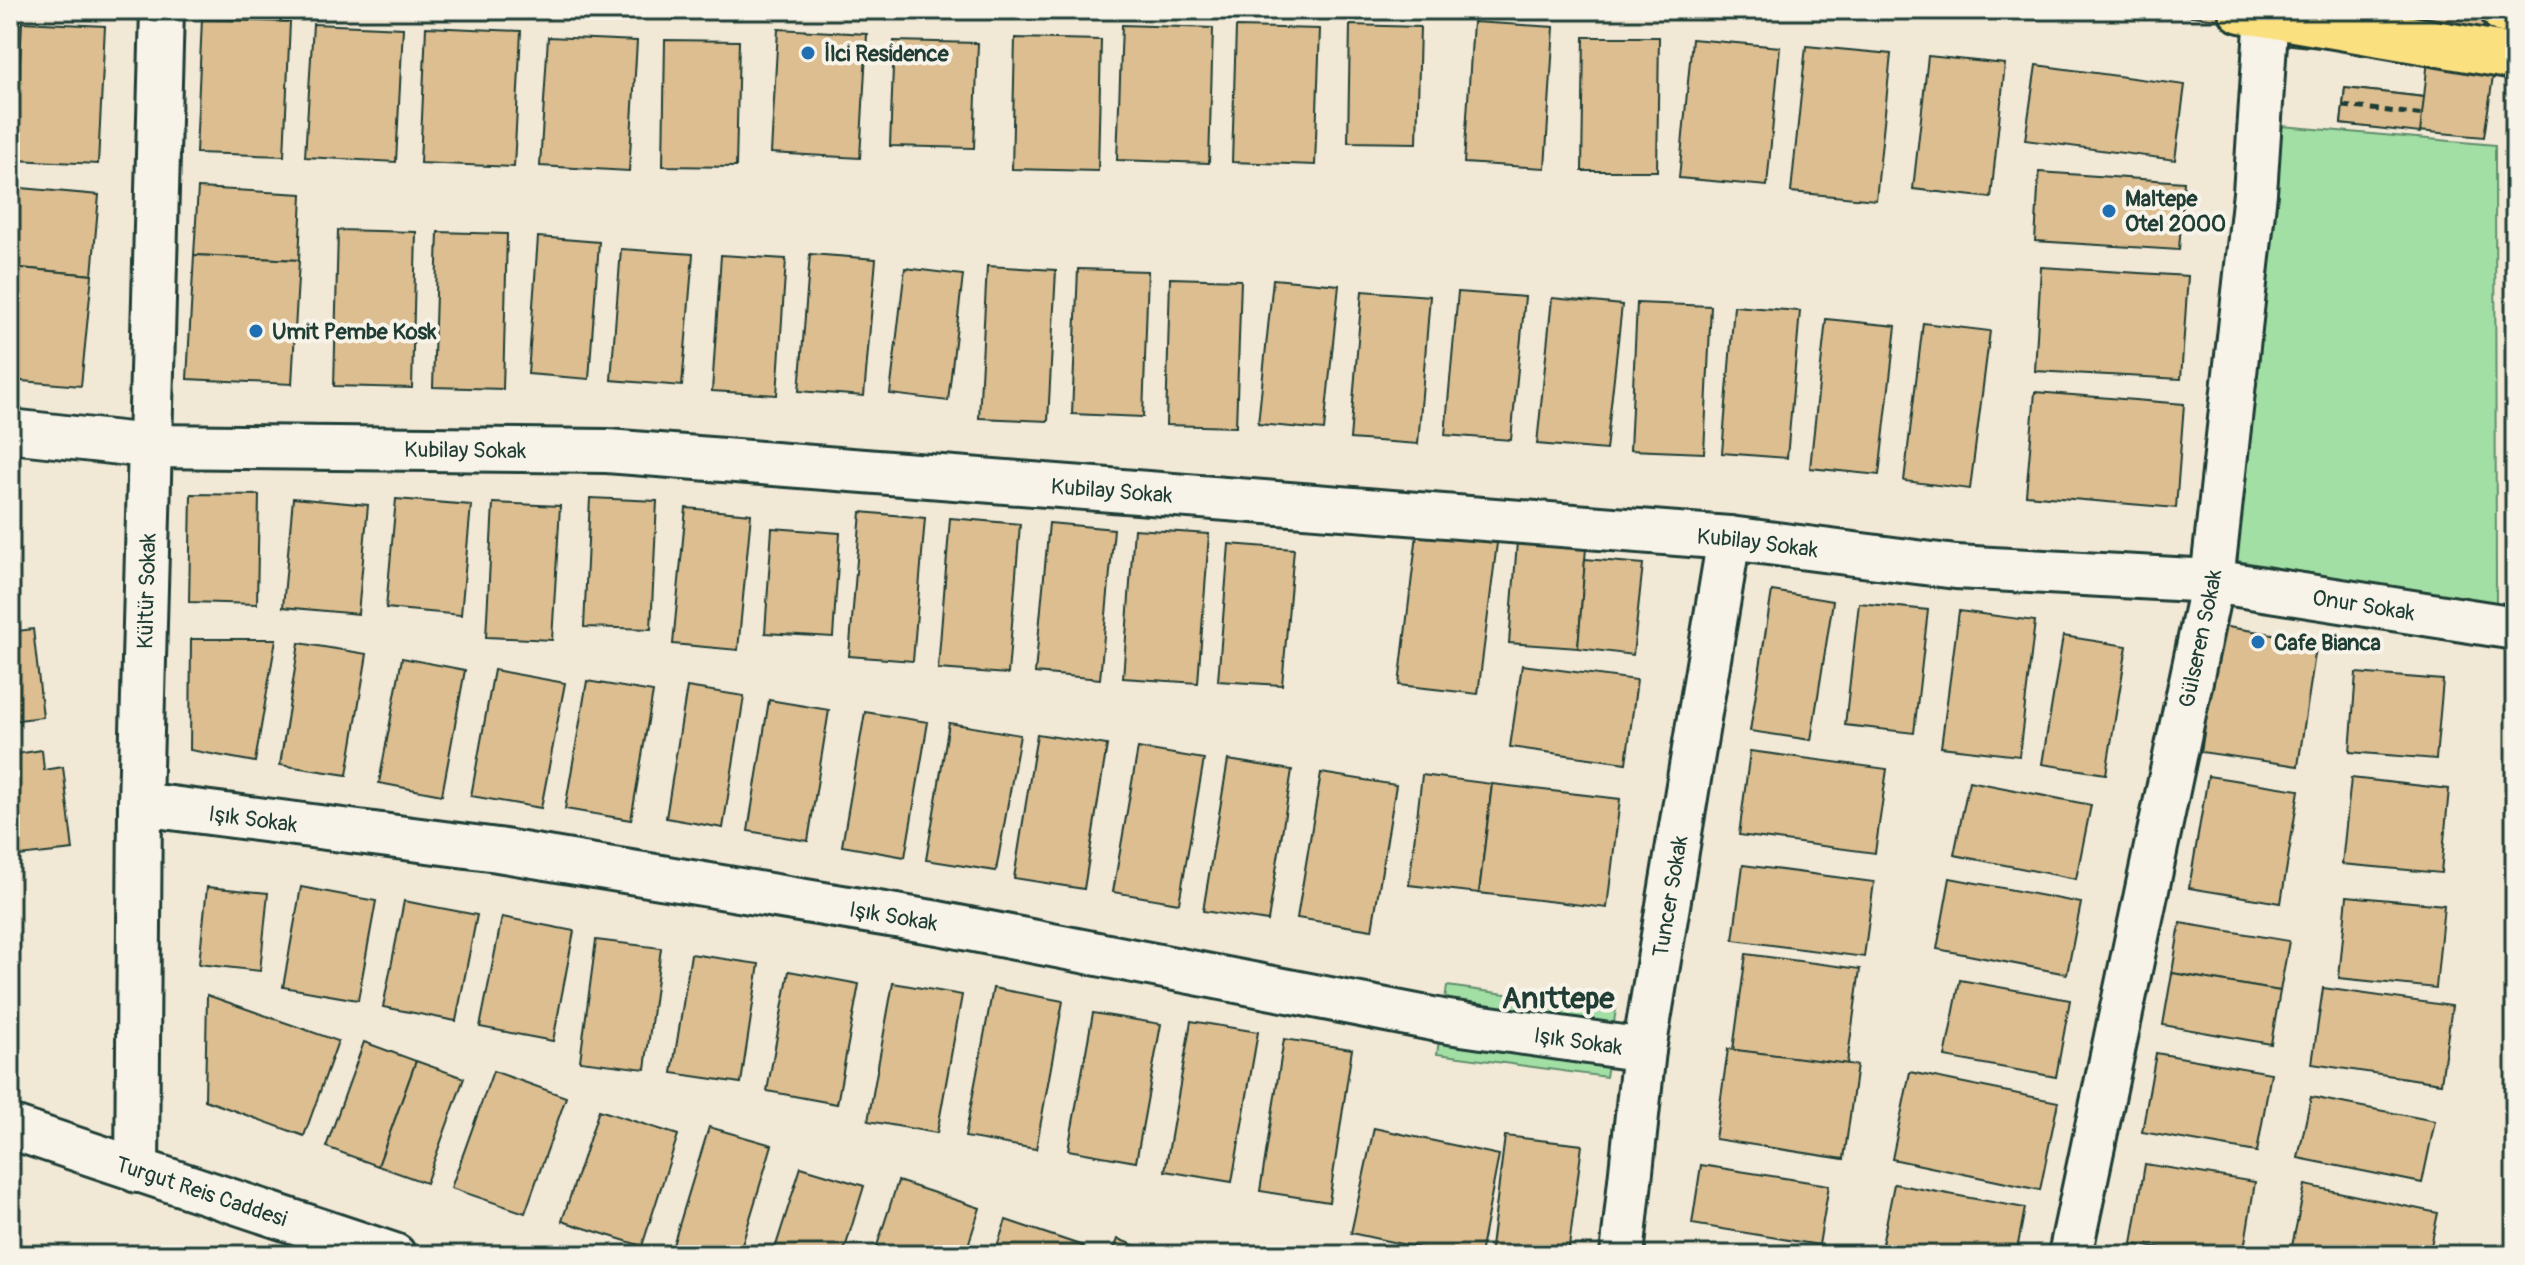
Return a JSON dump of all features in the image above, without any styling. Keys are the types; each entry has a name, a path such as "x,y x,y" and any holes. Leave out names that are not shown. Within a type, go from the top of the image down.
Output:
{"main road":[{"path":"2503,10 2515,12"},
{"path":"2254,12 2515,57"}],"street":[{"name":"Kültür Sokak","path":"137,1171 140,804 162,10"},
{"name":"Gülseren Sokak","path":"2070,1255 2212,581 2255,193 2254,12"},
{"name":"Kubilay Sokak","path":"10,431 148,446 607,451 1729,538 1956,567 2212,581"},
{"name":"Tuncer Sokak","path":"1622,1255 1644,1050 1729,538"},
{"name":"Onur Sokak","path":"2212,581 2514,632"},
{"name":"Işık Sokak","path":"140,804 498,850 938,923 1448,1022 1644,1050"},
{"name":"Turgut Reis Caddesi","path":"12,1122 137,1171 394,1255"}],"path":[{"path":"2343,106 2426,115"}],"green space":[{"path":"2282,126 2495,145 2496,604 2237,561"},
{"path":"1447,986 1616,1009 1606,1077 1437,1054"}],"building":[{"path":"2140,10 2503,10 2484,137 2341,124 2345,88 2424,97 2428,59 2253,41 2218,19"},
{"path":"202,19 290,22 284,156 196,153"},
{"path":"22,22 105,26 98,164 15,160"},
{"path":"1473,22 1554,27 1545,168 1464,163"},
{"path":"313,24 403,28 396,162 305,157"},
{"path":"1122,25 1213,28 1209,163 1117,160"},
{"path":"1350,25 1420,27 1417,143 1348,142"},
{"path":"426,27 521,31 514,167 420,163"},
{"path":"1236,27 1320,29 1315,165 1232,162"},
{"path":"778,29 867,34 860,158 771,153"},
{"path":"548,37 637,41 629,171 540,166"},
{"path":"1584,37 1659,37 1657,171 1582,171"},
{"path":"1015,38 1101,40 1098,171 1012,169"},
{"path":"1692,39 1780,47 1767,186 1679,178"},
{"path":"665,40 739,41 736,167 663,166"},
{"path":"894,41 978,43 974,148 890,146"},
{"path":"1806,46 1891,54 1876,200 1791,192"},
{"path":"1928,56 2005,64 1991,198 1913,189"},
{"path":"2036,65 2185,85 2175,160 2025,140"},
{"path":"2345,88 2424,97 2420,133 2341,124"},
{"name":"Maltepe Otel 2000","path":"2039,172 2184,182 2179,250 2035,241"},
{"path":"10,187 99,195 92,275 10,267"},
{"path":"198,188 302,194 299,260 194,255"},
{"path":"338,230 416,232 412,388 334,386"},
{"path":"438,232 507,234 503,389 433,387"},
{"path":"538,237 599,242 589,379 528,374"},
{"path":"621,249 693,254 682,386 611,380"},
{"path":"810,254 876,259 864,396 799,391"},
{"path":"194,255 299,260 292,384 187,379"},
{"path":"721,255 786,259 777,395 712,391"},
{"path":"987,266 1056,270 1048,421 979,418"},
{"path":"10,267 92,275 81,386 10,380"},
{"path":"2041,267 2188,276 2181,379 2035,371"},
{"path":"905,268 963,275 948,401 890,394"},
{"path":"1078,269 1148,271 1143,417 1072,414"},
{"path":"1170,278 1241,280 1236,427 1166,425"},
{"path":"1273,279 1339,285 1324,430 1258,424"},
{"path":"1362,291 1430,296 1418,444 1350,439"},
{"path":"1458,292 1525,297 1511,440 1445,435"},
{"path":"1552,298 1622,305 1606,450 1537,444"},
{"path":"1637,303 1711,306 1704,453 1630,450"},
{"path":"1734,306 1800,311 1787,458 1722,453"},
{"path":"1826,319 1896,326 1879,475 1810,468"},
{"path":"1923,323 1990,331 1970,489 1904,481"},
{"path":"2035,392 2184,404 2176,508 2026,495"},
{"path":"191,494 259,495 257,604 189,602"},
{"path":"293,498 368,505 358,614 283,607"},
{"path":"590,498 657,501 651,629 584,627"},
{"path":"396,499 471,505 461,615 386,608"},
{"path":"493,503 560,506 552,640 486,637"},
{"path":"686,508 751,514 738,650 673,644"},
{"path":"10,509 16,564 10,565"},
{"path":"861,512 925,518 913,661 849,656"},
{"path":"950,518 1020,524 1008,674 938,669"},
{"path":"1049,523 1114,529 1100,679 1035,673"},
{"path":"772,528 840,533 833,637 765,633"},
{"path":"1134,529 1209,534 1198,683 1123,678"},
{"path":"1417,534 1497,543 1478,694 1399,685"},
{"path":"1517,542 1586,548 1578,648 1509,643"},
{"path":"1229,544 1294,549 1282,685 1218,681"},
{"path":"1585,559 1643,564 1633,655 1578,648"},
{"path":"1772,591 1833,601 1811,740 1750,731"},
{"path":"1859,603 1928,610 1914,733 1845,725"},
{"path":"1959,611 2035,621 2019,756 1941,747"},
{"path":"2221,626 2317,641 2298,766 2201,752"},
{"path":"33,629 43,717 10,721 10,632"},
{"path":"2063,636 2127,646 2106,774 2042,764"},
{"path":"191,639 276,639 255,762 190,750"},
{"path":"299,643 367,654 347,775 280,765"},
{"path":"402,658 465,670 442,795 379,783"},
{"path":"1522,665 1637,680 1626,763 1510,747"},
{"path":"494,670 565,683 541,808 471,796"},
{"path":"2356,673 2443,680 2436,759 2350,752"},
{"path":"587,681 653,692 631,820 565,809"},
{"path":"687,687 744,696 723,828 666,818"},
{"path":"769,700 829,710 808,841 748,831"},
{"path":"865,712 928,722 905,857 842,846"},
{"path":"949,723 1020,735 996,871 926,860"},
{"path":"1037,734 1107,745 1084,889 1014,878"},
{"path":"1138,748 1204,759 1179,903 1113,892"},
{"path":"42,750 44,770 63,767 73,850 10,857 10,755"},
{"path":"1750,751 1887,769 1875,853 1739,835"},
{"path":"1228,760 1292,770 1268,921 1203,911"},
{"path":"1321,773 1396,785 1372,930 1297,918"},
{"path":"1422,775 1492,784 1479,893 1409,885"},
{"path":"2208,776 2299,790 2281,903 2189,888"},
{"path":"2351,778 2449,789 2441,873 2342,864"},
{"path":"1969,781 2091,805 2076,879 1954,855"},
{"path":"1492,784 1620,799 1607,908 1479,893"},
{"path":"1743,865 1874,882 1864,957 1733,940"},
{"path":"1950,878 2081,903 2067,974 1937,949"},
{"path":"207,887 268,893 260,971 199,964"},
{"path":"301,887 376,901 358,1000 283,987"},
{"path":"2347,896 2444,905 2436,988 2339,978"},
{"path":"404,901 477,915 456,1021 383,1007"},
{"path":"502,917 574,931 553,1041 480,1027"},
{"path":"2180,923 2289,941 2280,991 2172,973"},
{"path":"596,940 661,948 645,1069 580,1061"},
{"path":"691,954 759,964 741,1083 672,1073"},
{"path":"1746,954 1860,969 1847,1064 1733,1050"},
{"path":"789,971 859,984 837,1104 767,1091"},
{"path":"2172,973 2280,991 2271,1044 2163,1025"},
{"path":"1960,980 2070,1000 2056,1077 1945,1057"},
{"path":"893,983 962,995 937,1133 868,1121"},
{"path":"993,988 1063,1001 1036,1149 965,1137"},
{"path":"2323,988 2452,1006 2441,1083 2312,1064"},
{"path":"207,995 338,1041 304,1136 205,1100"},
{"path":"1093,1013 1161,1024 1136,1162 1068,1150"},
{"path":"1191,1021 1258,1032 1232,1182 1165,1171"},
{"path":"1284,1039 1352,1049 1329,1202 1260,1191"},
{"path":"364,1042 416,1061 378,1166 326,1147"},
{"path":"1728,1049 1857,1065 1844,1159 1715,1139"},
{"path":"2156,1053 2271,1073 2257,1152 2142,1132"},
{"path":"416,1061 464,1078 426,1183 378,1166"},
{"path":"493,1071 566,1097 525,1213 451,1188"},
{"path":"1910,1072 2058,1102 2040,1190 1892,1159"},
{"path":"2311,1097 2435,1121 2422,1183 2298,1158"},
{"path":"599,1110 678,1135 642,1246 562,1221"},
{"path":"709,1127 772,1145 739,1255 670,1255"},
{"path":"1374,1128 1499,1155 1480,1255 1452,1255 1351,1233"},
{"path":"1505,1136 1582,1145 1568,1255 1490,1255"},
{"path":"2145,1164 2255,1182 2243,1255 2202,1255 2132,1244"},
{"path":"1701,1165 1829,1185 1819,1245 1692,1224"},
{"path":"801,1167 864,1186 843,1255 773,1255"},
{"path":"898,1181 980,1208 965,1255 874,1255"},
{"path":"1894,1184 2025,1208 2016,1255 1880,1255"},
{"path":"2305,1185 2438,1213 2429,1255 2290,1255"},
{"path":"1006,1220 1083,1246 1080,1255 994,1255"},
{"path":"1118,1239 1159,1255 1112,1255"}],"place":[{"name":"İlci Residence","path":"808,53"},
{"name":"Maltepe Otel 2000","path":"2109,211"},
{"name":"Umit Pembe Kosk","path":"256,331"},
{"name":"Cafe Bianca","path":"2258,642"}],"district":[{"name":"Anıttepe","path":"1558,998"}]}
